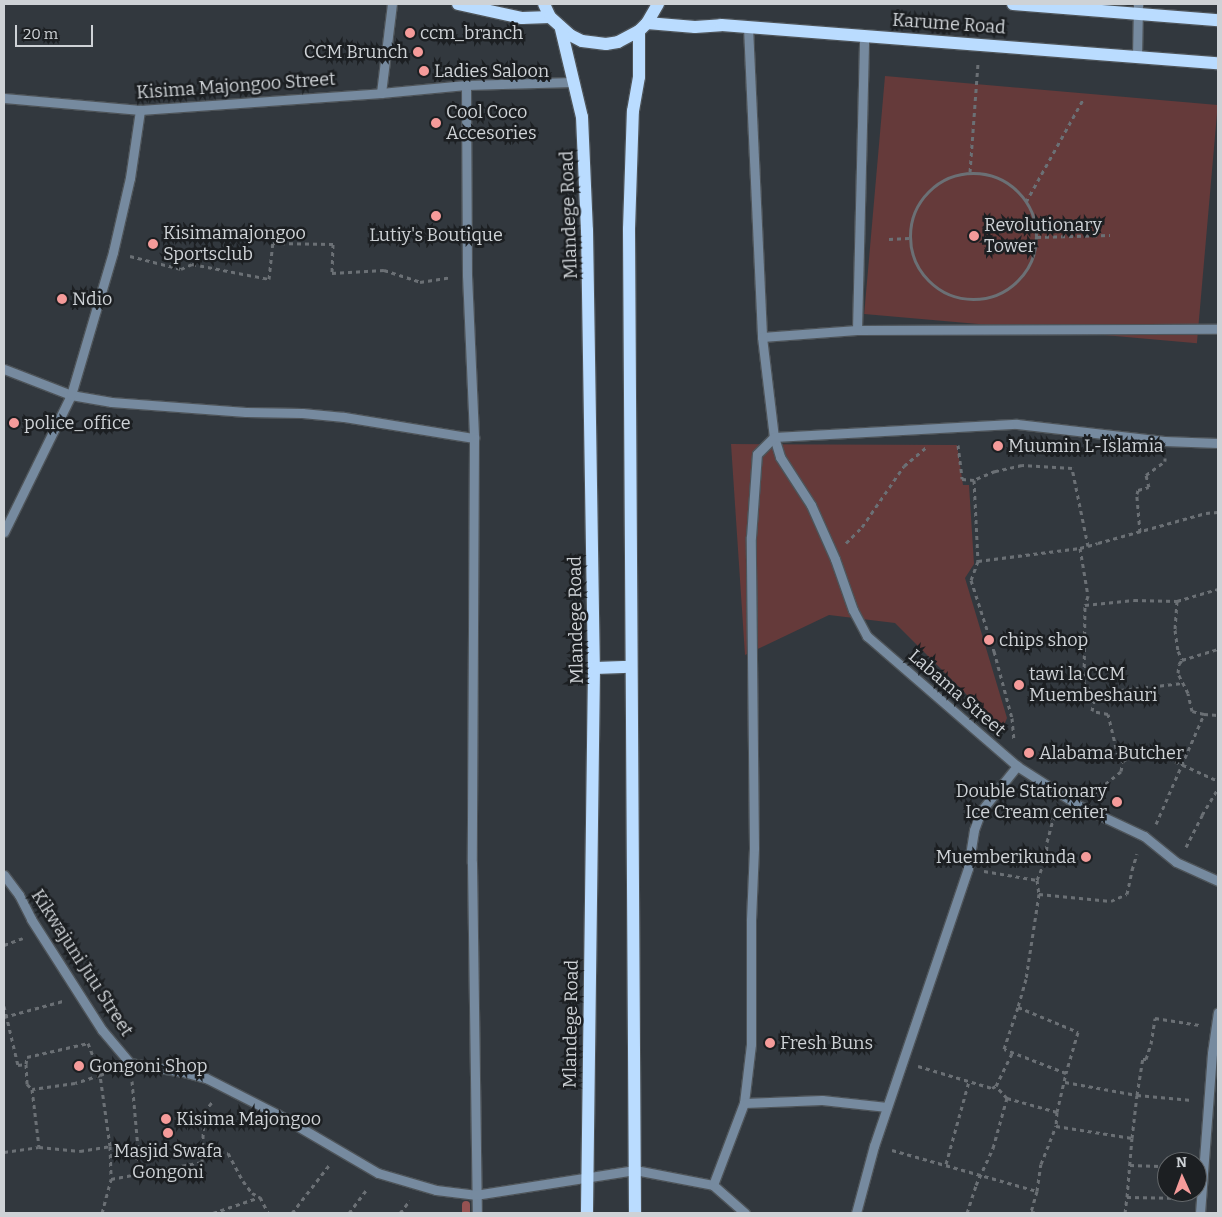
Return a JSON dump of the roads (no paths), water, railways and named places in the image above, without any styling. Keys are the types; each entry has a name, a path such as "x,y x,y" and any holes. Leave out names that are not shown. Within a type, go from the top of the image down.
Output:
{"main road":[{"path":"458,4 522,18 550,17"},
{"path":"544,4 550,17 561,29 582,41 606,44 618,42 643,27 658,4"},
{"name":"Karume Road","path":"1013,4 1138,9 1218,20"},
{"name":"Karume Road","path":"643,27 721,25 1218,63"},
{"path":"635,1213 629,229 633,111 639,77 643,27"},
{"name":"Mlandege Road","path":"561,29 574,82 584,139 594,668 587,1213"},
{"path":"594,668 632,667"}],"street":[{"path":"381,93 392,4"},
{"path":"1137,57 1138,9"},
{"name":"Labama Street","path":"748,27 762,337 774,437 780,457 811,505 853,610 867,636 1018,766 1078,805 1144,836 1176,862 1218,881"},
{"path":"857,330 864,36"},
{"name":"Kisima Majongoo Street","path":"4,98 140,110 396,93 466,85 574,82"},
{"path":"466,85 467,275 474,438 472,863 476,1213"},
{"path":"4,532 71,395 113,252 130,178 140,110"},
{"path":"762,337 857,330 1218,329"},
{"path":"4,369 71,395 111,402 344,417 474,438"},
{"path":"745,1213 713,1184 744,1103 751,1044 751,920 754,848 751,537 757,454 774,437 950,426 1017,424 1164,440 1218,443"},
{"path":"856,1213 874,1146 904,1062 968,868 974,830 981,812 1018,766"},
{"name":"Kikwajuni Juu Street","path":"4,875 102,1030 130,1063 206,1078 341,1150 378,1173 443,1192 476,1194 635,1170 713,1184"},
{"path":"1200,1213 1208,1102 1218,1012"},
{"path":"744,1103 822,1100 887,1107"}],"waterway":[{"path":"466,1205 466,1213"}],"place":[{"name":"ccm_branch","path":"410,33"},
{"name":"CCM Brunch","path":"418,52"},
{"name":"Ladies Saloon","path":"424,71"},
{"name":"Cool Coco Accesories","path":"436,123"},
{"name":"Lutiy's Boutique","path":"436,216"},
{"name":"Revolutionary Tower","path":"974,236"},
{"name":"Kisimamajongoo Sportsclub","path":"153,244"},
{"name":"Ndio","path":"62,299"},
{"name":"police_office","path":"14,423"},
{"name":"Muumin L-Islamia","path":"998,446"},
{"name":"chips shop","path":"989,640"},
{"name":"tawi la CCM Muembeshauri","path":"1019,685"},
{"name":"Alabama Butcher","path":"1029,753"},
{"name":"Double Stationary Ice Cream center","path":"1117,802"},
{"name":"Muemberikunda","path":"1086,857"},
{"name":"Fresh Buns","path":"770,1043"},
{"name":"Gongoni Shop","path":"79,1066"},
{"name":"Kisima Majongoo","path":"166,1119"},
{"name":"Masjid Swafa Gongoni","path":"168,1133"}]}
